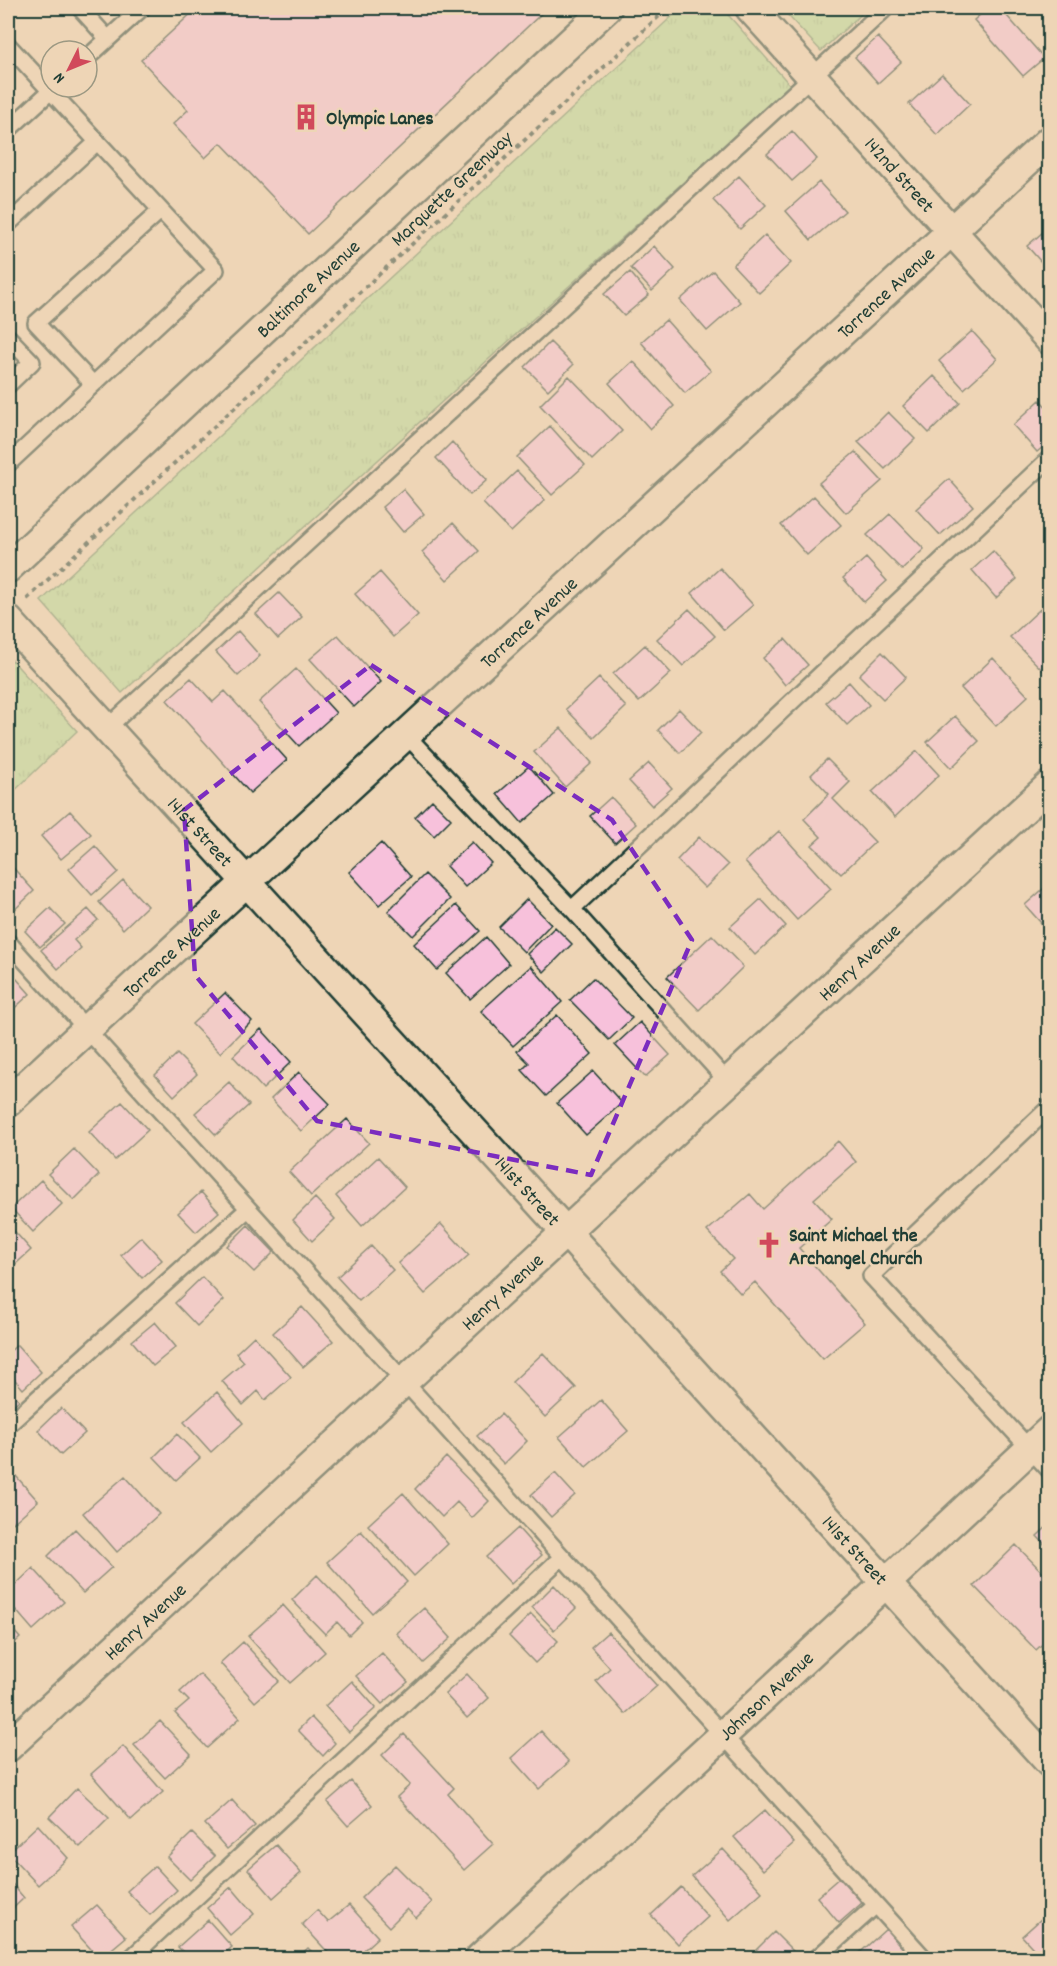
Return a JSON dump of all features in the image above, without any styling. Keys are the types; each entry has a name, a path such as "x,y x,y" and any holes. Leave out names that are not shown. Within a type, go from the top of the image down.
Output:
{"street":[{"name":"Baltimore Avenue","path":"8,568 607,8"},
{"name":"142nd Street","path":"750,8 1050,340"},
{"name":"Torrence Avenue","path":"8,1102 1050,140"},
{"name":"141st Street","path":"8,620 1050,1763"},
{"name":"Henry Avenue","path":"8,1747 1050,785"},
{"name":"Johnson Avenue","path":"480,1959 1050,1430"}],"lane":[{"path":"80,8 108,39"},
{"path":"99,47 142,8"},
{"path":"106,729 886,8"},
{"path":"8,45 39,76"},
{"path":"8,130 41,99"},
{"path":"8,464 216,270 96,143 60,99"},
{"path":"8,224 96,143"},
{"path":"93,384 36,323 160,210"},
{"path":"8,337 32,362 8,385"},
{"path":"572,909 1050,458"},
{"path":"406,735 572,909 728,1082"},
{"path":"8,942 924,1959"},
{"path":"1050,1107 871,1276 1050,1471"},
{"path":"8,1425 248,1209"},
{"path":"130,1959 562,1557"},
{"path":"817,1959 876,1905"}],"path":[{"name":"Marquette Greenway","path":"42,586 668,8"}],"highlighted area":[{"path":"371,665 612,820 692,940 591,1175 317,1121 195,975 184,810"}],"green space":[{"path":"681,8 722,8 790,85 122,693 41,601"},
{"path":"781,8 868,8 821,51"},
{"path":"8,656 77,731 8,797"}],"building":[{"name":"Olympic Lanes","path":"197,8 536,8 542,13 308,234 221,143 205,158 173,124 188,110 141,60"},
{"path":"988,8 1000,8 1044,58 1023,76 974,20"},
{"path":"878,37 901,62 878,83 855,57"},
{"path":"942,74 970,104 937,135 909,104"},
{"path":"792,131 817,159 792,181 767,154"},
{"path":"739,176 766,205 740,229 713,200"},
{"path":"819,182 845,211 811,240 786,211"},
{"path":"1050,226 1050,272 1027,246"},
{"path":"765,235 791,263 759,293 733,265"},
{"path":"654,246 675,269 652,291 631,268"},
{"path":"713,271 740,302 707,331 680,300"},
{"path":"630,272 649,295 624,316 604,294"},
{"path":"666,320 711,371 685,393 641,342"},
{"path":"972,331 997,359 964,389 939,361"},
{"path":"550,342 573,365 548,390 525,367"},
{"path":"633,361 674,406 650,429 609,383"},
{"path":"569,376 622,431 592,460 540,405"},
{"path":"934,376 960,403 929,433 903,406"},
{"path":"1040,400 1050,411 1050,441 1037,452 1013,425"},
{"path":"888,412 915,439 885,469 858,442"},
{"path":"550,426 585,465 552,495 517,457"},
{"path":"452,442 487,480 470,495 436,458"},
{"path":"855,452 882,481 846,513 819,483"},
{"path":"517,471 545,500 511,532 483,503"},
{"path":"949,479 973,506 940,535 916,509"},
{"path":"403,489 424,514 403,532 382,507"},
{"path":"814,496 841,525 807,555 781,525"},
{"path":"890,514 924,549 902,570 867,535"},
{"path":"453,523 479,551 447,580 422,552"},
{"path":"993,551 1017,579 996,598 972,570"},
{"path":"866,558 887,581 864,602 843,578"},
{"path":"720,568 753,605 724,630 692,593"},
{"path":"380,572 418,615 393,637 355,594"},
{"path":"279,593 302,617 278,639 256,614"},
{"path":"1050,600 1050,678 1010,637"},
{"path":"689,609 715,636 683,666 657,639"},
{"path":"238,631 260,656 238,676 216,652"},
{"path":"338,635 381,682 354,707 310,659"},
{"path":"785,639 808,665 785,685 763,658"},
{"path":"645,645 671,673 639,702 613,674"},
{"path":"882,652 906,677 883,699 859,675"},
{"path":"993,658 1028,696 996,726 961,688"},
{"path":"296,669 336,713 299,746 259,702"},
{"path":"191,678 213,702 225,691 287,760 250,793 167,700"},
{"path":"599,678 626,707 594,738 566,709"},
{"path":"849,682 869,705 847,725 826,702"},
{"path":"679,709 701,732 680,753 658,730"},
{"path":"955,716 979,741 951,768 927,742"},
{"path":"561,728 592,763 565,787 534,752"},
{"path":"917,751 939,775 895,817 872,792"},
{"path":"827,759 850,782 833,799 875,842 841,874 812,845 821,837 804,819 829,794 811,775"},
{"path":"649,763 672,788 652,806 629,781"},
{"path":"529,766 554,795 522,823 497,794"},
{"path":"611,797 636,824 615,843 590,816"},
{"path":"432,800 451,819 434,836 415,817"},
{"path":"70,811 91,834 61,859 41,836"},
{"path":"779,831 831,889 797,920 745,862"},
{"path":"699,837 728,865 705,888 677,860"},
{"path":"472,842 491,863 465,887 446,866"},
{"path":"381,843 411,877 379,905 349,872"},
{"path":"95,846 118,872 92,895 69,869"},
{"path":"8,862 34,891 9,915 8,914"},
{"path":"425,874 450,899 413,936 388,911"},
{"path":"123,880 147,906 123,929 99,902"},
{"path":"1050,883 1050,933 1025,905"},
{"path":"527,899 551,924 524,952 499,927"},
{"path":"761,899 786,926 755,955 730,927"},
{"path":"456,905 480,931 437,970 414,944"},
{"path":"50,908 65,924 40,947 25,931"},
{"path":"88,909 98,920 74,940 81,948 58,969 41,950"},
{"path":"555,927 572,944 544,972 527,954"},
{"path":"712,935 743,967 699,1010 667,977"},
{"path":"486,937 509,964 470,999 446,973"},
{"path":"531,966 562,1002 513,1046 481,1011"},
{"path":"8,969 30,994 8,1014"},
{"path":"593,978 632,1018 609,1040 570,1000"},
{"path":"225,993 252,1021 220,1053 192,1024"},
{"path":"557,1015 592,1054 546,1096 522,1070 529,1063 517,1051"},
{"path":"640,1022 670,1055 645,1077 615,1045"},
{"path":"261,1029 291,1062 263,1089 233,1056"},
{"path":"177,1054 197,1074 174,1096 155,1075"},
{"path":"593,1071 622,1103 586,1135 557,1103"},
{"path":"299,1072 330,1104 301,1131 271,1099"},
{"path":"229,1082 249,1105 216,1135 195,1113"},
{"path":"122,1102 148,1130 115,1160 89,1132"},
{"path":"347,1119 369,1143 311,1196 289,1172"},
{"path":"838,1141 856,1162 814,1199 832,1219 799,1248 865,1323 823,1359 755,1282 741,1294 720,1271 733,1259 707,1231 750,1194 763,1209"},
{"path":"74,1149 99,1175 74,1200 48,1174"},
{"path":"378,1157 405,1187 362,1226 336,1196"},
{"path":"41,1180 62,1204 33,1232 11,1208"},
{"path":"201,1192 219,1212 196,1232 178,1213"},
{"path":"315,1198 335,1219 312,1241 293,1220"},
{"path":"8,1224 31,1250 8,1271"},
{"path":"441,1224 469,1255 425,1294 398,1263"},
{"path":"248,1225 274,1252 254,1272 227,1246"},
{"path":"141,1237 162,1260 142,1278 121,1255"},
{"path":"371,1246 393,1270 359,1301 337,1277"},
{"path":"202,1277 224,1300 197,1326 175,1303"},
{"path":"302,1307 333,1341 303,1367 273,1333"},
{"path":"155,1322 176,1347 153,1366 132,1341"},
{"path":"254,1336 291,1377 265,1400 258,1391 243,1405 222,1381 244,1362 236,1353"},
{"path":"17,1345 41,1372 23,1389 8,1372 8,1353"},
{"path":"543,1353 576,1388 545,1417 512,1382"},
{"path":"8,1388 19,1400 8,1410"},
{"path":"217,1392 243,1423 211,1452 184,1422"},
{"path":"601,1400 628,1431 586,1467 559,1437"},
{"path":"61,1408 85,1433 61,1455 38,1430"},
{"path":"501,1414 527,1441 504,1464 477,1436"},
{"path":"177,1434 200,1458 176,1480 154,1457"},
{"path":"446,1457 489,1501 472,1518 457,1502 442,1517 415,1489"},
{"path":"8,1467 38,1501 13,1523 8,1516"},
{"path":"555,1473 575,1495 551,1517 531,1495"},
{"path":"125,1476 159,1514 117,1552 83,1513"},
{"path":"403,1493 448,1544 414,1576 368,1525"},
{"path":"1050,1524 1050,1550 1037,1536"},
{"path":"518,1528 542,1555 511,1584 486,1557"},
{"path":"75,1529 112,1567 83,1593 48,1556"},
{"path":"361,1531 407,1582 372,1613 327,1562"},
{"path":"1016,1545 1050,1580 1050,1637 1036,1650 974,1586"},
{"path":"33,1568 64,1602 33,1630 8,1601 8,1592"},
{"path":"317,1575 362,1622 349,1635 337,1622 325,1634 292,1600"},
{"path":"554,1585 576,1608 554,1630 532,1607"},
{"path":"283,1605 325,1652 290,1683 248,1636"},
{"path":"424,1608 451,1638 423,1663 396,1633"},
{"path":"531,1614 558,1641 535,1663 509,1636"},
{"path":"8,1624 20,1638 8,1649"},
{"path":"608,1632 657,1686 625,1714 596,1681 610,1668 591,1647"},
{"path":"243,1642 279,1681 255,1702 220,1663"},
{"path":"382,1653 408,1682 382,1704 356,1676"},
{"path":"200,1674 240,1718 207,1748 175,1713 189,1701 180,1692"},
{"path":"467,1674 489,1698 467,1718 445,1694"},
{"path":"352,1681 376,1708 349,1732 325,1706"},
{"path":"311,1717 335,1743 323,1756 298,1730"},
{"path":"160,1721 191,1754 165,1778 134,1745"},
{"path":"541,1731 569,1762 539,1789 511,1758"},
{"path":"404,1734 454,1788 448,1794 493,1844 464,1870 397,1797 410,1785 382,1755"},
{"path":"123,1746 163,1792 131,1820 91,1774"},
{"path":"351,1781 372,1805 348,1826 327,1802"},
{"path":"77,1788 109,1818 80,1847 49,1817"},
{"path":"232,1800 255,1826 227,1849 205,1824"},
{"path":"765,1810 794,1843 763,1870 734,1837"},
{"path":"38,1825 68,1858 38,1885 8,1853"},
{"path":"192,1833 215,1856 190,1880 167,1857"},
{"path":"276,1845 301,1873 273,1898 248,1869"},
{"path":"723,1849 762,1892 730,1920 692,1876"},
{"path":"395,1865 432,1902 416,1918 407,1909 389,1927 361,1898"},
{"path":"155,1866 177,1890 150,1915 127,1891"},
{"path":"840,1877 863,1902 839,1923 817,1897"},
{"path":"8,1879 24,1898 8,1913"},
{"path":"231,1887 254,1914 230,1935 207,1908"},
{"path":"681,1887 708,1917 678,1944 651,1915"},
{"path":"97,1905 126,1937 101,1958 71,1927"},
{"path":"349,1905 378,1937 355,1958 333,1958 302,1924 317,1910 328,1922"},
{"path":"1050,1911 1050,1958 1042,1958 1022,1936"},
{"path":"208,1920 232,1947 220,1958 189,1958 178,1947"},
{"path":"886,1929 904,1949 894,1958 854,1958"},
{"path":"774,1932 797,1955 794,1958 762,1958 755,1951"},
{"path":"308,1948 318,1958 297,1958"}],"place":[{"name":"Olympic Lanes","path":"306,117"},
{"name":"Saint Michael the Archangel Church","path":"769,1245"}]}
